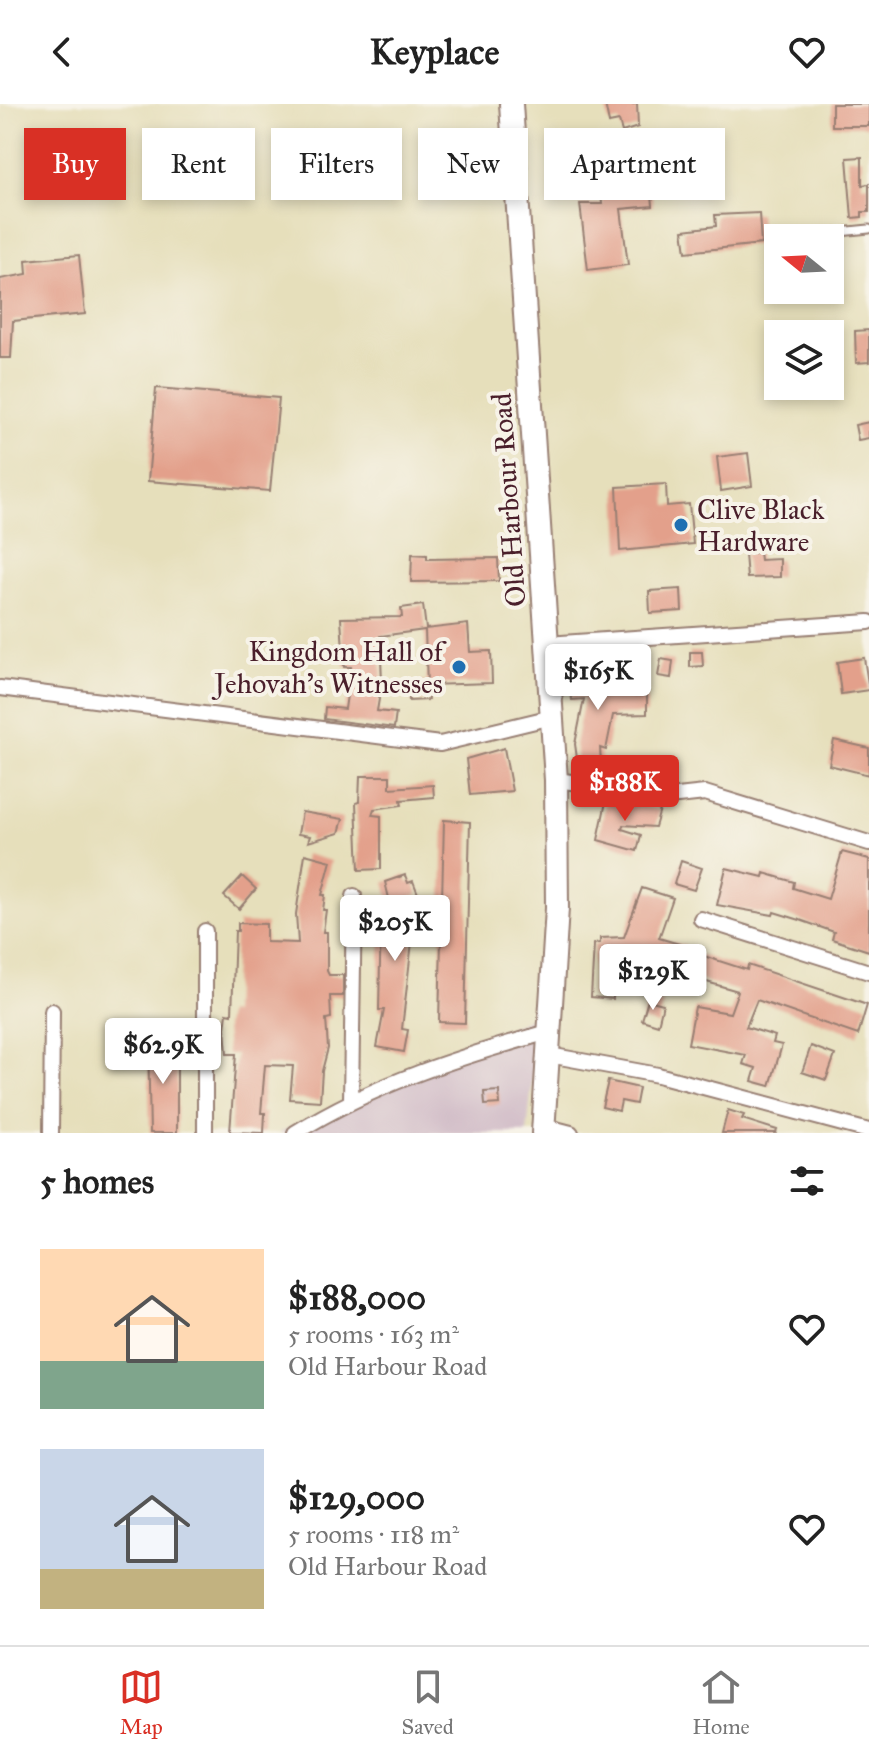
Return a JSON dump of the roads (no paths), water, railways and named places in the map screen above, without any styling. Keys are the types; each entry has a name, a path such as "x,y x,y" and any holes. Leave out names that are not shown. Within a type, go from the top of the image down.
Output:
{"main road":[{"name":"Old Harbour Road","path":"511,104 556,780 557,908 544,1130"}],"street":[{"path":"547,644 869,622"},
{"path":"0,688 440,744 552,717"},
{"path":"556,780 609,787 650,799 705,793 869,843"},
{"path":"351,1101 354,896"},
{"path":"701,919 869,972"},
{"path":"205,931 205,1133"},
{"path":"51,1133 52,1011"},
{"path":"295,1133 351,1101 446,1060 552,1031"},
{"path":"549,1055 658,1075 869,1131"},
{"path":"544,1130 571,1133"}],"lane":[{"path":"844,232 869,229"}],"place":[{"name":"Clive Black Hardware","path":"681,525"},
{"name":"Kingdom Hall of Jehovah's Witnesses","path":"459,667"}]}
